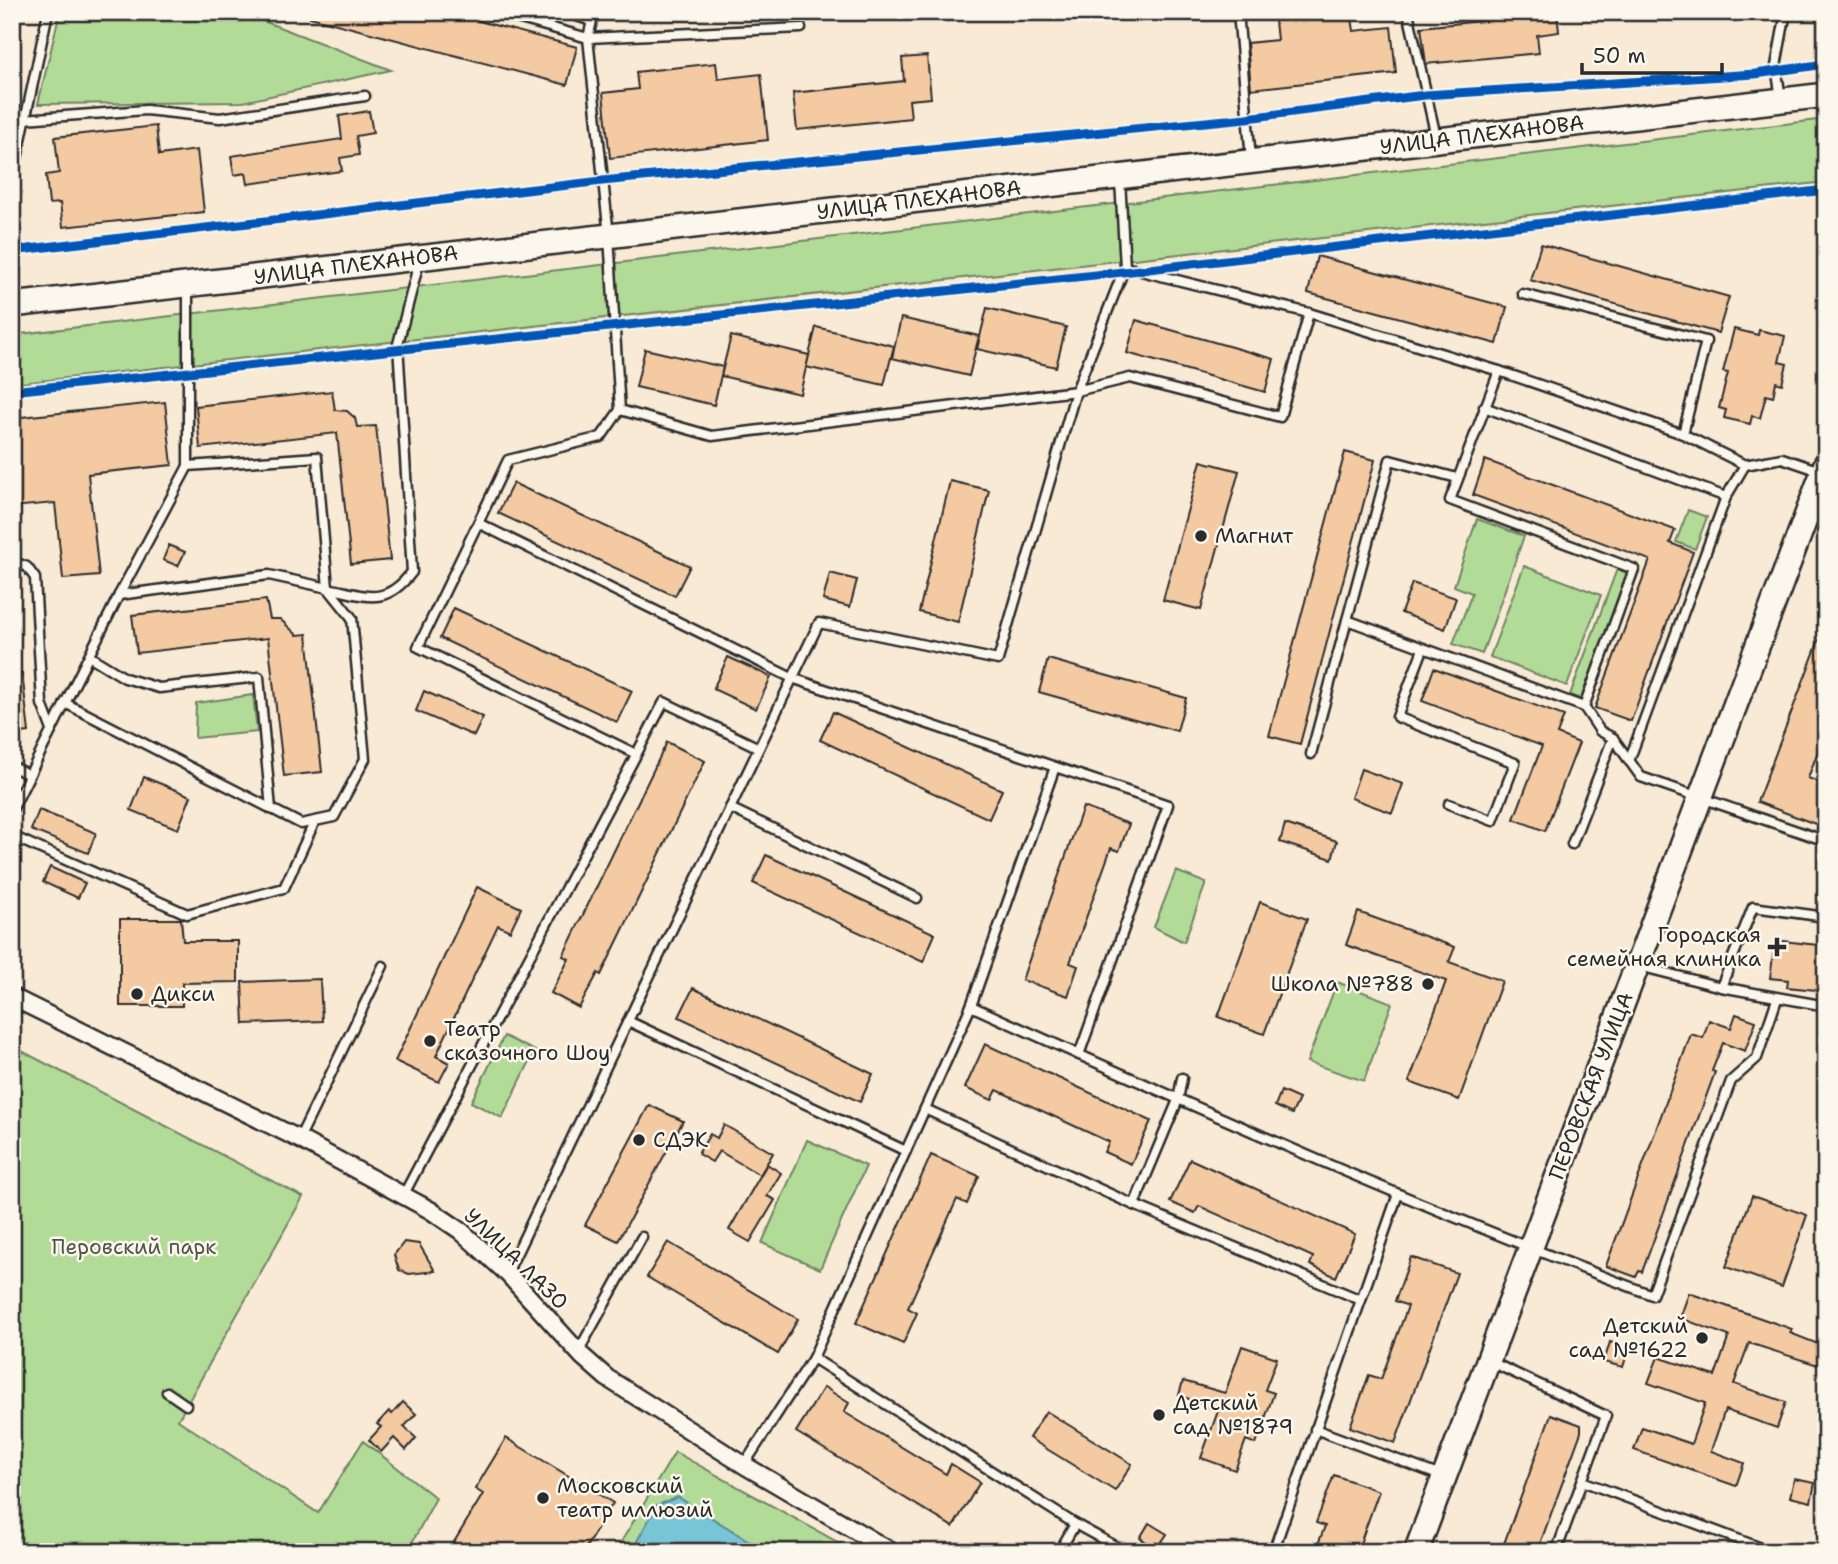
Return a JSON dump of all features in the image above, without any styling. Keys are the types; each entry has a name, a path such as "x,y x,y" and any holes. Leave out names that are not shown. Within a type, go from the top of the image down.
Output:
{"street":[{"name":"УЛИЦА ПЛЕХАНОВА","path":"13,305 1826,95"},
{"name":"ПЕРОВСКАЯ УЛИЦА","path":"1416,1552 1824,468"},
{"name":"УЛИЦА ЛАЗО","path":"12,997 404,1194 461,1231 507,1273 578,1352 607,1378 744,1465 891,1552"}],"lane":[{"path":"12,207 13,173 48,12"},
{"path":"496,12 587,38 801,28"},
{"path":"564,12 593,16 587,38 609,236 620,410 601,437 508,460 418,647 636,754"},
{"path":"1238,12 1251,162"},
{"path":"1408,12 1437,140"},
{"path":"1781,100 1776,66 1786,12"},
{"path":"24,119 146,110 220,118 365,96"},
{"path":"507,1273 819,623 998,660 1076,391 1125,267 1120,177"},
{"path":"119,595 269,575 372,597 397,591 412,572 398,344 420,258"},
{"path":"1125,267 1309,313 1499,371 1683,434 1745,465 1782,458 1824,468"},
{"path":"12,269 13,305"},
{"path":"12,810 119,595 188,466 191,366 188,285"},
{"path":"1523,294 1706,341 1683,434"},
{"path":"620,410 712,436 1076,391 1130,378 1280,417 1309,313"},
{"path":"1499,371 1450,500 1634,569 1584,707"},
{"path":"1484,407 1726,497"},
{"path":"65,703 300,824 334,817 365,759 352,618 328,588 317,457 188,466"},
{"path":"1311,754 1390,460 1457,478"},
{"path":"1629,761 1726,497 1745,465"},
{"path":"478,523 792,678 1168,806 1079,1055"},
{"path":"12,561 27,567 35,578 42,704 52,730"},
{"path":"1347,620 1584,707 1600,731 1613,737 1641,777 1826,841"},
{"path":"1423,649 1396,717 1515,763 1493,821 1448,804"},
{"path":"89,656 125,678 159,688 259,677 271,809"},
{"path":"404,1194 664,702 759,748"},
{"path":"1572,844 1613,737"},
{"path":"12,766 29,775"},
{"path":"744,1465 813,1358 971,1006 1055,767"},
{"path":"730,808 917,898"},
{"path":"12,836 187,914 284,888 316,821"},
{"path":"1721,987 1753,907 1826,917"},
{"path":"1637,965 1721,987 1826,1006"},
{"path":"299,1139 383,966"},
{"path":"971,1006 1178,1100 1398,1194 1530,1249 1652,1295 1731,1080 1757,1058 1777,999"},
{"path":"628,1021 906,1151"},
{"path":"1134,1205 1178,1100 1182,1078"},
{"path":"925,1109 1134,1205 1361,1300"},
{"path":"1273,1552 1398,1194"},
{"path":"578,1352 642,1237"},
{"path":"813,1358 1075,1524 1126,1552"},
{"path":"1488,1361 1606,1416 1556,1552"},
{"path":"167,1392 186,1405"},
{"path":"1315,1429 1444,1477"},
{"path":"1582,1481 1772,1552"},
{"path":"1059,1552 1075,1524"}],"green space":[{"path":"60,12 240,12 391,70 243,102 38,104"},
{"path":"1826,119 1826,182 12,384 12,335"},
{"path":"1688,510 1707,517 1695,549 1676,542"},
{"path":"1477,519 1524,536 1482,654 1453,644 1472,593 1454,586"},
{"path":"1524,566 1601,595 1567,686 1490,657"},
{"path":"1617,569 1627,573 1581,699 1570,695"},
{"path":"253,695 257,732 195,738 196,703"},
{"path":"1176,871 1206,883 1184,942 1154,927"},
{"path":"1337,982 1392,1003 1364,1081 1307,1062"},
{"path":"504,1036 535,1051 502,1118 471,1102"},
{"name":"Перовский парк","path":"12,1046 303,1197 178,1420 318,1513 363,1441 436,1498 407,1552 12,1552"},
{"path":"807,1140 866,1166 820,1269 762,1243"},
{"path":"675,1452 841,1544 846,1552 615,1552"}],"water":[{"path":"678,1497 767,1552 631,1552 657,1505"}],"building":[{"path":"310,12 445,12 577,47 567,85 310,17"},
{"path":"1274,12 1351,12 1354,31 1391,27 1396,73 1251,89 1247,43 1277,40"},
{"path":"1533,12 1557,12 1559,32 1537,35 1539,53 1426,64 1421,27 1533,16"},
{"path":"927,56 931,98 909,100 911,118 797,130 793,93 904,81 902,58"},
{"path":"716,63 718,79 761,74 768,140 610,158 603,93 638,89 636,72"},
{"path":"369,111 373,133 356,136 359,155 340,158 342,171 248,184 246,173 234,175 231,156 342,139 339,116"},
{"path":"156,126 159,155 197,150 204,212 63,227 60,203 49,204 46,175 59,173 55,137"},
{"path":"1541,244 1729,297 1718,333 1530,280"},
{"path":"1317,256 1507,307 1497,344 1308,293"},
{"path":"987,308 1066,327 1056,367 977,349"},
{"path":"901,318 979,336 969,376 892,358"},
{"path":"1136,320 1274,359 1265,392 1127,353"},
{"path":"816,327 894,346 884,385 806,367"},
{"path":"1734,329 1758,335 1759,330 1785,336 1779,362 1787,364 1782,384 1776,382 1773,397 1766,395 1760,418 1752,416 1750,424 1724,418 1726,410 1719,408 1728,373 1723,372"},
{"path":"731,336 809,355 800,394 721,376"},
{"path":"645,349 723,367 714,405 636,387"},
{"path":"332,391 335,410 347,411 355,418 357,427 376,426 390,560 351,564 337,433 200,448 196,406"},
{"path":"165,402 172,465 88,474 99,576 63,579 55,503 12,507 12,418"},
{"path":"1345,452 1375,460 1300,744 1269,736"},
{"path":"1485,460 1675,530 1670,543 1693,552 1631,721 1595,708 1650,560 1473,495"},
{"name":"Магнит","path":"1201,461 1239,471 1201,610 1163,600"},
{"path":"950,481 989,490 958,622 919,612"},
{"path":"513,483 690,566 675,596 498,513"},
{"path":"169,545 185,552 178,566 163,560"},
{"path":"830,573 857,580 850,607 823,600"},
{"path":"1412,583 1456,598 1445,629 1401,613"},
{"path":"266,600 270,619 280,619 297,635 307,634 322,772 284,776 268,638 137,653 132,615"},
{"path":"454,608 632,691 617,722 440,638"},
{"path":"1824,627 1826,730 1808,778 1826,785 1826,828 1757,802"},
{"path":"728,657 771,677 756,709 713,689"},
{"path":"1048,659 1186,698 1177,731 1039,692"},
{"path":"1434,668 1564,716 1557,734 1579,743 1545,831 1514,819 1542,746 1422,701"},
{"path":"12,673 22,673 29,732 12,734"},
{"path":"424,691 483,717 474,736 416,711"},
{"path":"833,712 1002,790 989,819 820,740"},
{"path":"667,742 705,761 601,975 598,973 579,1008 551,993 569,959 563,956"},
{"path":"1361,769 1403,784 1392,813 1351,798"},
{"path":"144,777 191,796 178,829 131,810"},
{"path":"1083,807 1129,824 1119,851 1111,848 1070,963 1078,966 1068,996 1022,980"},
{"path":"39,810 96,833 88,853 31,830"},
{"path":"1285,824 1337,841 1332,859 1280,842"},
{"path":"766,855 935,934 923,962 753,883"},
{"path":"50,867 85,883 78,898 43,882"},
{"path":"477,887 521,908 510,931 498,925 436,1056 449,1063 439,1082 395,1061"},
{"path":"1260,902 1307,919 1264,1034 1218,1017"},
{"path":"1358,912 1455,947 1449,962 1502,981 1459,1100 1409,1082 1446,981 1346,945"},
{"path":"120,919 181,919 183,941 238,941 238,982 182,983 182,1006 120,1006"},
{"path":"1775,942 1826,946 1826,991 1787,987 1788,980 1770,978"},
{"path":"320,979 322,1021 244,1024 242,982"},
{"path":"693,988 873,1074 860,1102 679,1017"},
{"path":"1736,1014 1756,1021 1745,1051 1723,1043 1712,1071 1715,1072 1642,1272 1639,1271 1636,1277 1606,1266 1691,1034 1703,1038 1709,1020 1731,1028"},
{"path":"985,1044 1151,1121 1131,1164 1104,1152 1109,1142 997,1090 992,1100 965,1088"},
{"path":"1281,1091 1299,1099 1292,1114 1275,1106"},
{"path":"649,1105 683,1121 618,1241 585,1225"},
{"path":"724,1125 773,1153 760,1175 719,1151 712,1162 698,1154 710,1134 717,1138"},
{"path":"931,1155 979,1176 967,1204 957,1199 908,1308 917,1313 903,1344 856,1323"},
{"path":"1190,1159 1355,1234 1336,1277 1310,1265 1313,1257 1199,1206 1195,1213 1170,1202"},
{"path":"767,1164 781,1173 767,1196 775,1200 750,1242 729,1230"},
{"path":"1752,1196 1807,1215 1782,1287 1726,1267"},
{"path":"404,1242 419,1244 435,1271 409,1274 399,1270 394,1255"},
{"path":"668,1242 798,1319 778,1354 647,1277"},
{"path":"1411,1257 1457,1273 1395,1443 1350,1427 1369,1375 1381,1379 1408,1306 1395,1301"},
{"path":"1689,1293 1792,1329 1790,1333 1826,1347 1821,1366 1749,1343 1734,1384 1786,1402 1777,1428 1725,1410 1711,1451 1744,1463 1736,1486 1634,1450 1642,1427 1691,1444 1705,1403 1648,1383 1658,1357 1715,1376 1729,1336 1680,1318"},
{"path":"1610,1342 1629,1348 1623,1367 1604,1362"},
{"path":"1242,1346 1277,1358 1265,1390 1274,1393 1256,1444 1246,1440 1235,1470 1201,1458 1218,1411 1179,1395 1183,1381 1225,1393"},
{"path":"824,1387 849,1403 844,1412 946,1474 951,1464 980,1482 953,1527 796,1432"},
{"path":"403,1402 416,1414 404,1427 416,1438 406,1450 394,1438 381,1452 369,1440 381,1427 377,1424 389,1411 392,1414"},
{"path":"1046,1411 1132,1464 1115,1491 1029,1438"},
{"path":"1551,1414 1581,1425 1581,1432 1537,1552 1501,1552"},
{"name":"Московский театр иллюзий","path":"506,1438 613,1503 583,1552 549,1552 536,1544 532,1552 448,1552 483,1494 475,1489"},
{"path":"1334,1475 1379,1491 1357,1552 1315,1552 1325,1526 1316,1523"},
{"path":"1794,1479 1815,1483 1811,1502 1790,1497"},
{"path":"1149,1523 1167,1534 1157,1549 1140,1538"}],"cycle path":[{"path":"12,251 602,181 1247,118 1425,95 1755,74 1826,64"},
{"path":"12,391 1123,272 1826,190"}],"place":[{"name":"Магнит","path":"1201,536"},
{"name":"Городская семейная клиника","path":"1777,947"},
{"name":"Школа №788","path":"1428,984"},
{"name":"Дикси","path":"137,994"},
{"name":"Театр сказочного Шоу","path":"430,1041"},
{"name":"СДЭК","path":"639,1140"},
{"name":"Детский сад №1622","path":"1702,1338"},
{"name":"Детский сад №1879","path":"1159,1415"},
{"name":"Московский театр иллюзий","path":"543,1498"}]}
